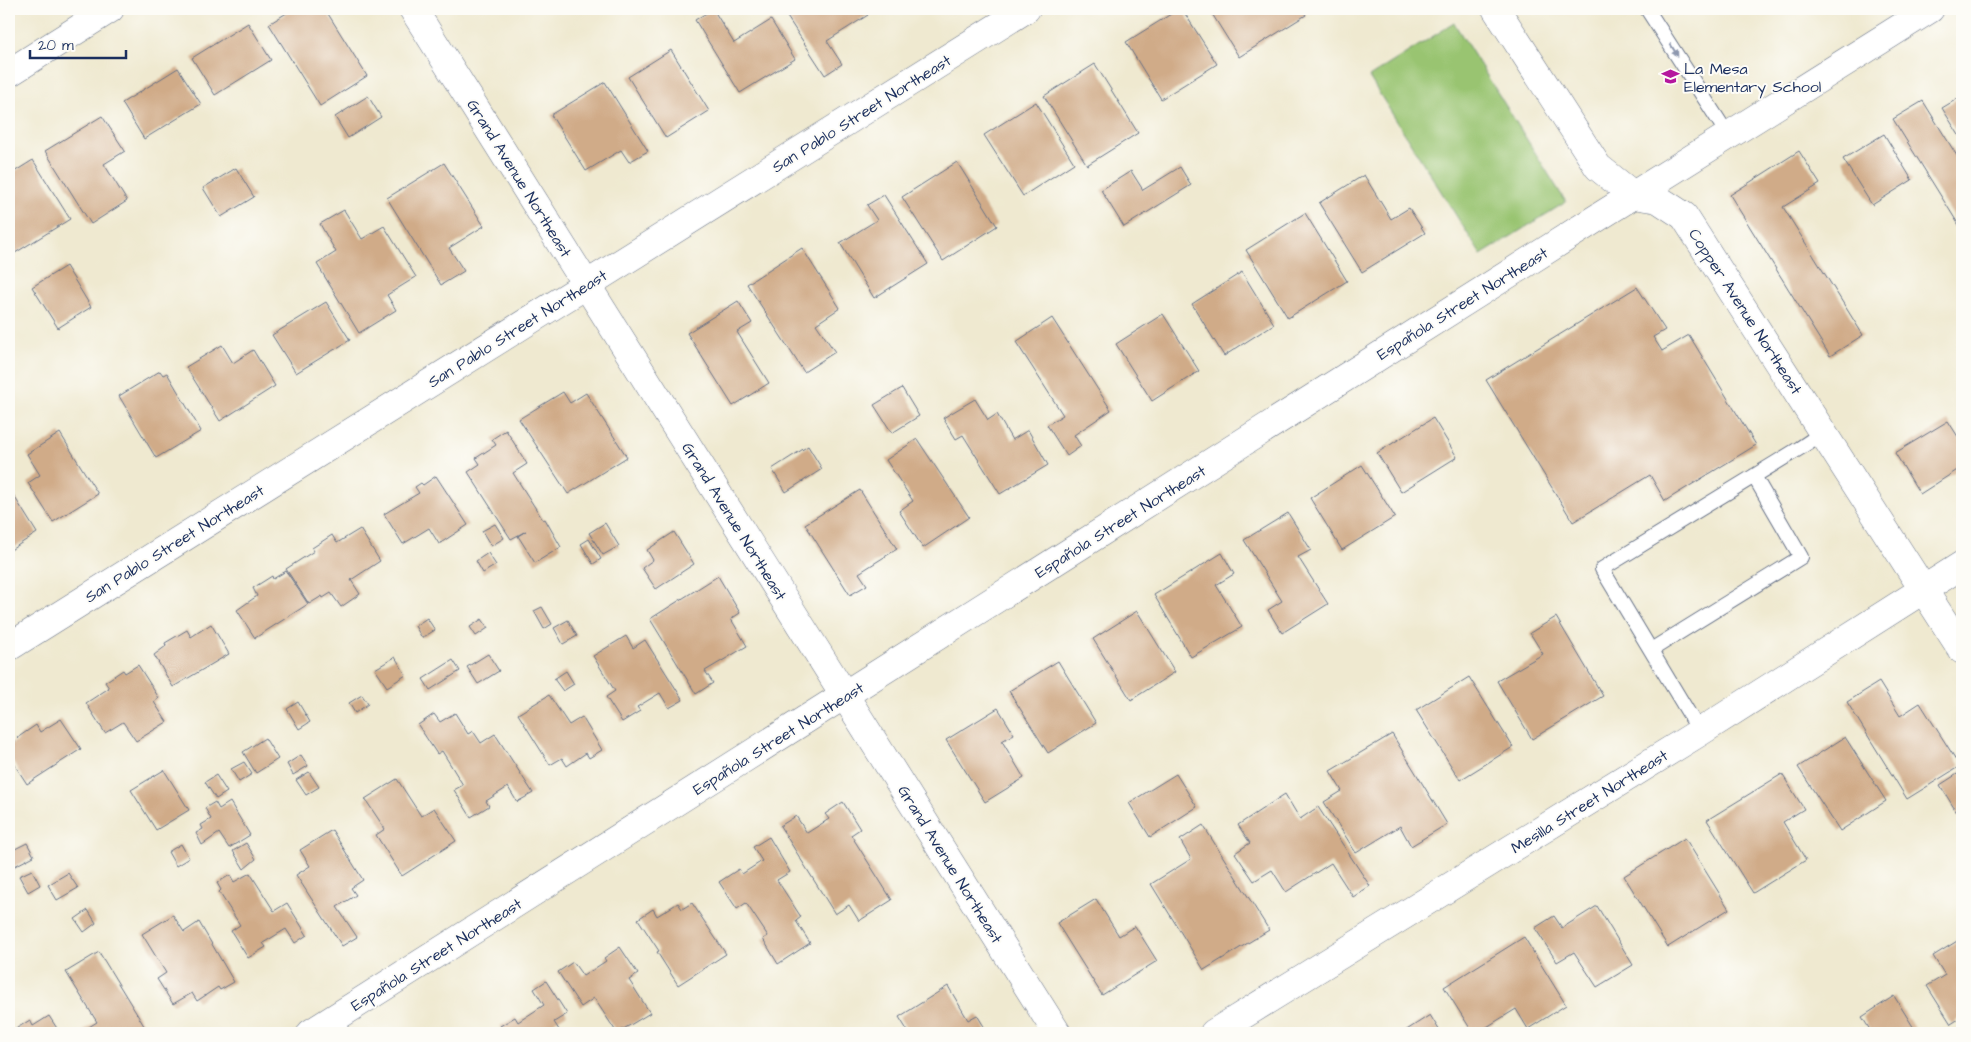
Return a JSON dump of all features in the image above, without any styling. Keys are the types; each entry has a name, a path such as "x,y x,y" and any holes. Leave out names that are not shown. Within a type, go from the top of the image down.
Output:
{"street":[{"name":"Grand Avenue Northeast","path":"413,9 1057,1033"},
{"name":"San Pablo Street Northeast","path":"9,647 1026,9"},
{"name":"Copper Avenue Northeast","path":"1496,9 1598,167 1633,195 1658,199 1684,216 1962,650"},
{"name":"Española Street Northeast","path":"311,1033 1633,195 1930,9"},
{"path":"9,73 97,12"},
{"name":"Mesilla Street Northeast","path":"1214,1033 1700,732 1962,566"}],"lane":[{"path":"1648,9 1728,135"},
{"path":"1700,732 1602,569 1824,432"},
{"path":"1651,650 1801,557 1754,476"}],"green space":[{"path":"1454,23 1566,202 1481,255 1369,77"}],"building":[{"path":"293,9 325,9 367,76 320,106 269,24"},
{"path":"713,9 734,43 771,20 795,59 740,93 695,20"},
{"path":"782,9 864,9 868,15 827,41 842,64 825,75"},
{"path":"1179,9 1182,9 1217,64 1161,99 1126,42"},
{"path":"1209,9 1302,9 1306,15 1239,57"},
{"path":"248,23 271,60 215,95 192,58"},
{"path":"671,50 709,111 666,138 628,77"},
{"path":"1095,64 1138,133 1087,165 1044,96"},
{"path":"178,68 201,104 144,139 122,103"},
{"path":"605,82 648,151 629,162 621,150 586,171 551,115"},
{"path":"368,96 381,117 348,138 335,117"},
{"path":"1962,96 1962,140 1942,108"},
{"path":"1923,101 1962,164 1962,230 1893,119"},
{"path":"1036,102 1074,163 1023,196 984,135"},
{"path":"102,116 125,151 104,164 127,201 91,224 45,151"},
{"path":"1884,134 1912,180 1872,205 1843,159"},
{"path":"1799,151 1820,184 1783,207 1863,335 1830,356 1730,195"},
{"path":"33,160 70,219 15,253 9,243 9,175"},
{"path":"957,162 997,226 943,261 902,197"},
{"path":"444,163 484,226 449,248 464,271 441,285 387,198"},
{"path":"1180,167 1191,185 1124,227 1101,190 1131,171 1143,190"},
{"path":"236,168 254,197 221,217 203,188"},
{"path":"1364,175 1391,219 1409,208 1425,233 1362,272 1319,203"},
{"path":"884,195 928,264 874,298 840,243 877,220 867,205"},
{"path":"344,210 362,239 384,226 416,277 387,295 396,310 359,333 317,264 336,252 320,224"},
{"path":"1305,213 1347,281 1288,318 1246,250"},
{"path":"802,248 840,308 816,324 835,352 804,372 747,284"},
{"path":"66,266 91,307 58,328 32,287"},
{"path":"1242,272 1274,324 1224,356 1192,304"},
{"path":"1637,287 1665,330 1653,337 1662,351 1689,335 1756,445 1665,501 1650,475 1573,522 1486,380"},
{"path":"738,301 752,323 737,332 769,383 733,406 687,333"},
{"path":"326,302 350,340 296,373 272,335"},
{"path":"1163,314 1199,371 1152,401 1116,344"},
{"path":"1052,318 1111,410 1074,435 1081,446 1067,456 1047,425 1063,415 1016,342"},
{"path":"222,345 233,363 253,350 275,386 220,421 186,367"},
{"path":"160,371 163,375 167,373 201,431 156,458 119,396"},
{"path":"902,388 919,416 892,433 874,405"},
{"path":"563,392 570,403 586,393 627,457 568,494 519,419"},
{"path":"975,399 988,420 997,414 1012,440 1028,430 1048,465 1000,494 963,435 956,439 943,418"},
{"path":"1433,418 1457,457 1401,492 1377,453"},
{"path":"1948,421 1962,443 1962,467 1920,494 1895,453"},
{"path":"506,430 527,464 513,473 543,520 545,519 561,547 535,563 518,536 526,531 511,539 468,472 480,464 476,458 496,445 492,439"},
{"path":"60,433 98,494 53,522 28,483 40,475 27,454"},
{"path":"917,439 969,517 923,548 899,511 913,501 886,460"},
{"path":"808,446 822,469 786,492 772,469"},
{"path":"1362,465 1395,517 1342,550 1310,498"},
{"path":"436,476 468,525 439,544 429,528 403,544 384,514 419,493 415,487 421,483 423,485"},
{"path":"9,488 37,533 9,551"},
{"path":"860,490 897,549 859,573 867,585 850,595 805,524"},
{"path":"1288,513 1311,550 1298,557 1328,604 1282,633 1268,610 1282,601 1244,540"},
{"path":"605,523 619,546 603,555 589,533"},
{"path":"495,524 504,538 491,546 482,531"},
{"path":"360,529 380,561 351,580 360,594 341,607 331,593 309,604 286,569 314,551 312,548 332,535 337,543"},
{"path":"674,532 694,564 656,589 642,568 653,560 647,550"},
{"path":"589,539 601,559 593,564 581,544"},
{"path":"488,553 496,565 483,573 476,561"},
{"path":"1222,553 1234,574 1216,585 1242,627 1191,657 1154,595"},
{"path":"286,571 308,604 255,638 237,610 257,596 253,588 272,576 273,579"},
{"path":"718,576 740,613 731,619 747,646 705,671 713,683 696,694 650,619"},
{"path":"542,607 552,624 544,629 534,611"},
{"path":"1137,611 1175,672 1131,700 1093,639"},
{"path":"1556,617 1603,696 1532,739 1497,681 1543,654 1530,633"},
{"path":"427,618 435,630 422,638 415,626"},
{"path":"482,619 488,628 476,636 470,627"},
{"path":"568,620 577,636 563,644 554,628"},
{"path":"211,624 229,654 173,687 154,655 166,646 165,643 187,630 191,637"},
{"path":"626,636 633,648 645,640 683,700 669,708 660,693 637,707 640,711 622,722 606,697 615,691 593,656"},
{"path":"488,654 499,671 478,684 467,667"},
{"path":"395,657 406,675 387,687 375,669"},
{"path":"453,660 460,671 430,690 423,679"},
{"path":"1058,661 1096,723 1048,753 1009,691"},
{"path":"138,665 159,698 154,702 167,722 136,741 123,722 105,733 86,703 109,688 105,682 123,670 125,673"},
{"path":"566,671 574,684 563,691 554,679"},
{"path":"1469,677 1513,747 1460,780 1416,710"},
{"path":"1879,682 1900,716 1920,703 1960,766 1907,799 1847,702"},
{"path":"362,695 368,704 355,713 349,703"},
{"path":"549,695 569,725 582,717 602,750 589,758 586,753 567,766 562,758 550,765 518,714"},
{"path":"298,702 310,722 299,729 287,709"},
{"path":"998,708 1014,734 1002,741 1024,778 985,802 946,740"},
{"path":"455,713 468,734 473,731 481,743 495,734 533,793 517,802 508,787 486,801 489,806 471,817 454,790 463,785 442,751 437,754 418,725 434,714 440,722"},
{"path":"61,719 81,749 27,784 9,756 9,746 36,725 40,732"},
{"path":"1392,734 1447,824 1411,846 1400,826 1356,853 1324,802 1342,791 1330,771"},
{"path":"1845,737 1886,801 1840,831 1798,767"},
{"path":"265,738 278,759 256,773 243,752"},
{"path":"301,755 308,766 293,775 287,764"},
{"path":"244,762 252,774 239,782 231,769"},
{"path":"164,770 189,810 156,830 131,790"},
{"path":"1962,771 1962,821 1940,785"},
{"path":"309,772 319,787 306,795 296,780"},
{"path":"1176,774 1197,807 1150,837 1129,803"},
{"path":"1782,774 1804,809 1783,822 1806,860 1753,893 1707,820"},
{"path":"216,775 227,792 216,799 205,782"},
{"path":"397,779 421,816 434,808 456,841 402,876 376,835 385,829 365,799"},
{"path":"9,786 13,793 9,796"},
{"path":"1285,794 1300,819 1318,807 1370,886 1353,897 1331,863 1286,892 1272,870 1254,881 1235,853 1250,843 1238,825"},
{"path":"215,802 219,809 230,802 250,835 229,848 219,833 202,845 196,833 203,829 201,825 211,819 205,808"},
{"path":"843,802 860,829 851,835 892,900 859,921 849,905 835,914 780,826 796,816 807,833 829,819 825,814"},
{"path":"1203,825 1269,930 1204,970 1151,884 1191,859 1180,840"},
{"path":"332,830 363,880 351,888 356,895 337,907 357,937 342,946 296,875 310,866 300,850"},
{"path":"769,837 790,872 777,880 801,917 796,921 810,943 778,964 763,939 768,936 746,903 737,909 719,882 739,869 742,874 762,861 753,847"},
{"path":"1685,838 1729,909 1668,947 1624,876"},
{"path":"27,843 34,856 9,869 9,852"},
{"path":"246,843 256,859 244,869 233,851"},
{"path":"181,844 189,858 176,866 168,852"},
{"path":"32,870 40,885 28,892 19,876"},
{"path":"68,873 78,888 57,900 48,885"},
{"path":"250,873 274,911 287,903 307,935 295,943 286,929 263,943 266,947 248,958 231,931 240,925 219,892 221,890 217,883 230,875 234,882"},
{"path":"1096,899 1119,936 1135,926 1157,961 1102,995 1057,923"},
{"path":"678,903 682,909 692,903 726,954 678,985 638,919 653,909 657,916"},
{"path":"1597,906 1633,965 1597,987 1574,952 1557,962 1535,928 1554,916 1562,928"},
{"path":"88,910 96,923 84,932 75,919"},
{"path":"173,915 184,932 199,922 234,982 220,990 218,987 197,1001 192,993 173,1004 157,979 166,973 142,934"},
{"path":"1524,937 1566,1005 1528,1029 1516,1009 1477,1033 1473,1033 1444,987"},
{"path":"1962,938 1962,1017 1951,1024 1927,986 1945,975 1933,956"},
{"path":"620,947 638,974 629,980 650,1013 617,1033 594,998 581,1007 558,972 573,962 583,976 606,961 604,958"},
{"path":"99,952 146,1029 139,1033 86,1033 84,1030 97,1022 66,972"},
{"path":"546,981 567,1014 554,1022 561,1033 505,1033 500,1026 515,1017 518,1022 544,1005 534,989"},
{"path":"948,986 968,1020 977,1015 988,1033 909,1033 899,1017"},
{"path":"1894,996 1917,1033 1872,1033 1862,1017"},
{"path":"1430,1015 1441,1033 1402,1033"},
{"path":"49,1016 60,1033 9,1033 30,1020 33,1026"}],"place":[{"name":"La Mesa Elementary School","path":"1670,77"}]}
